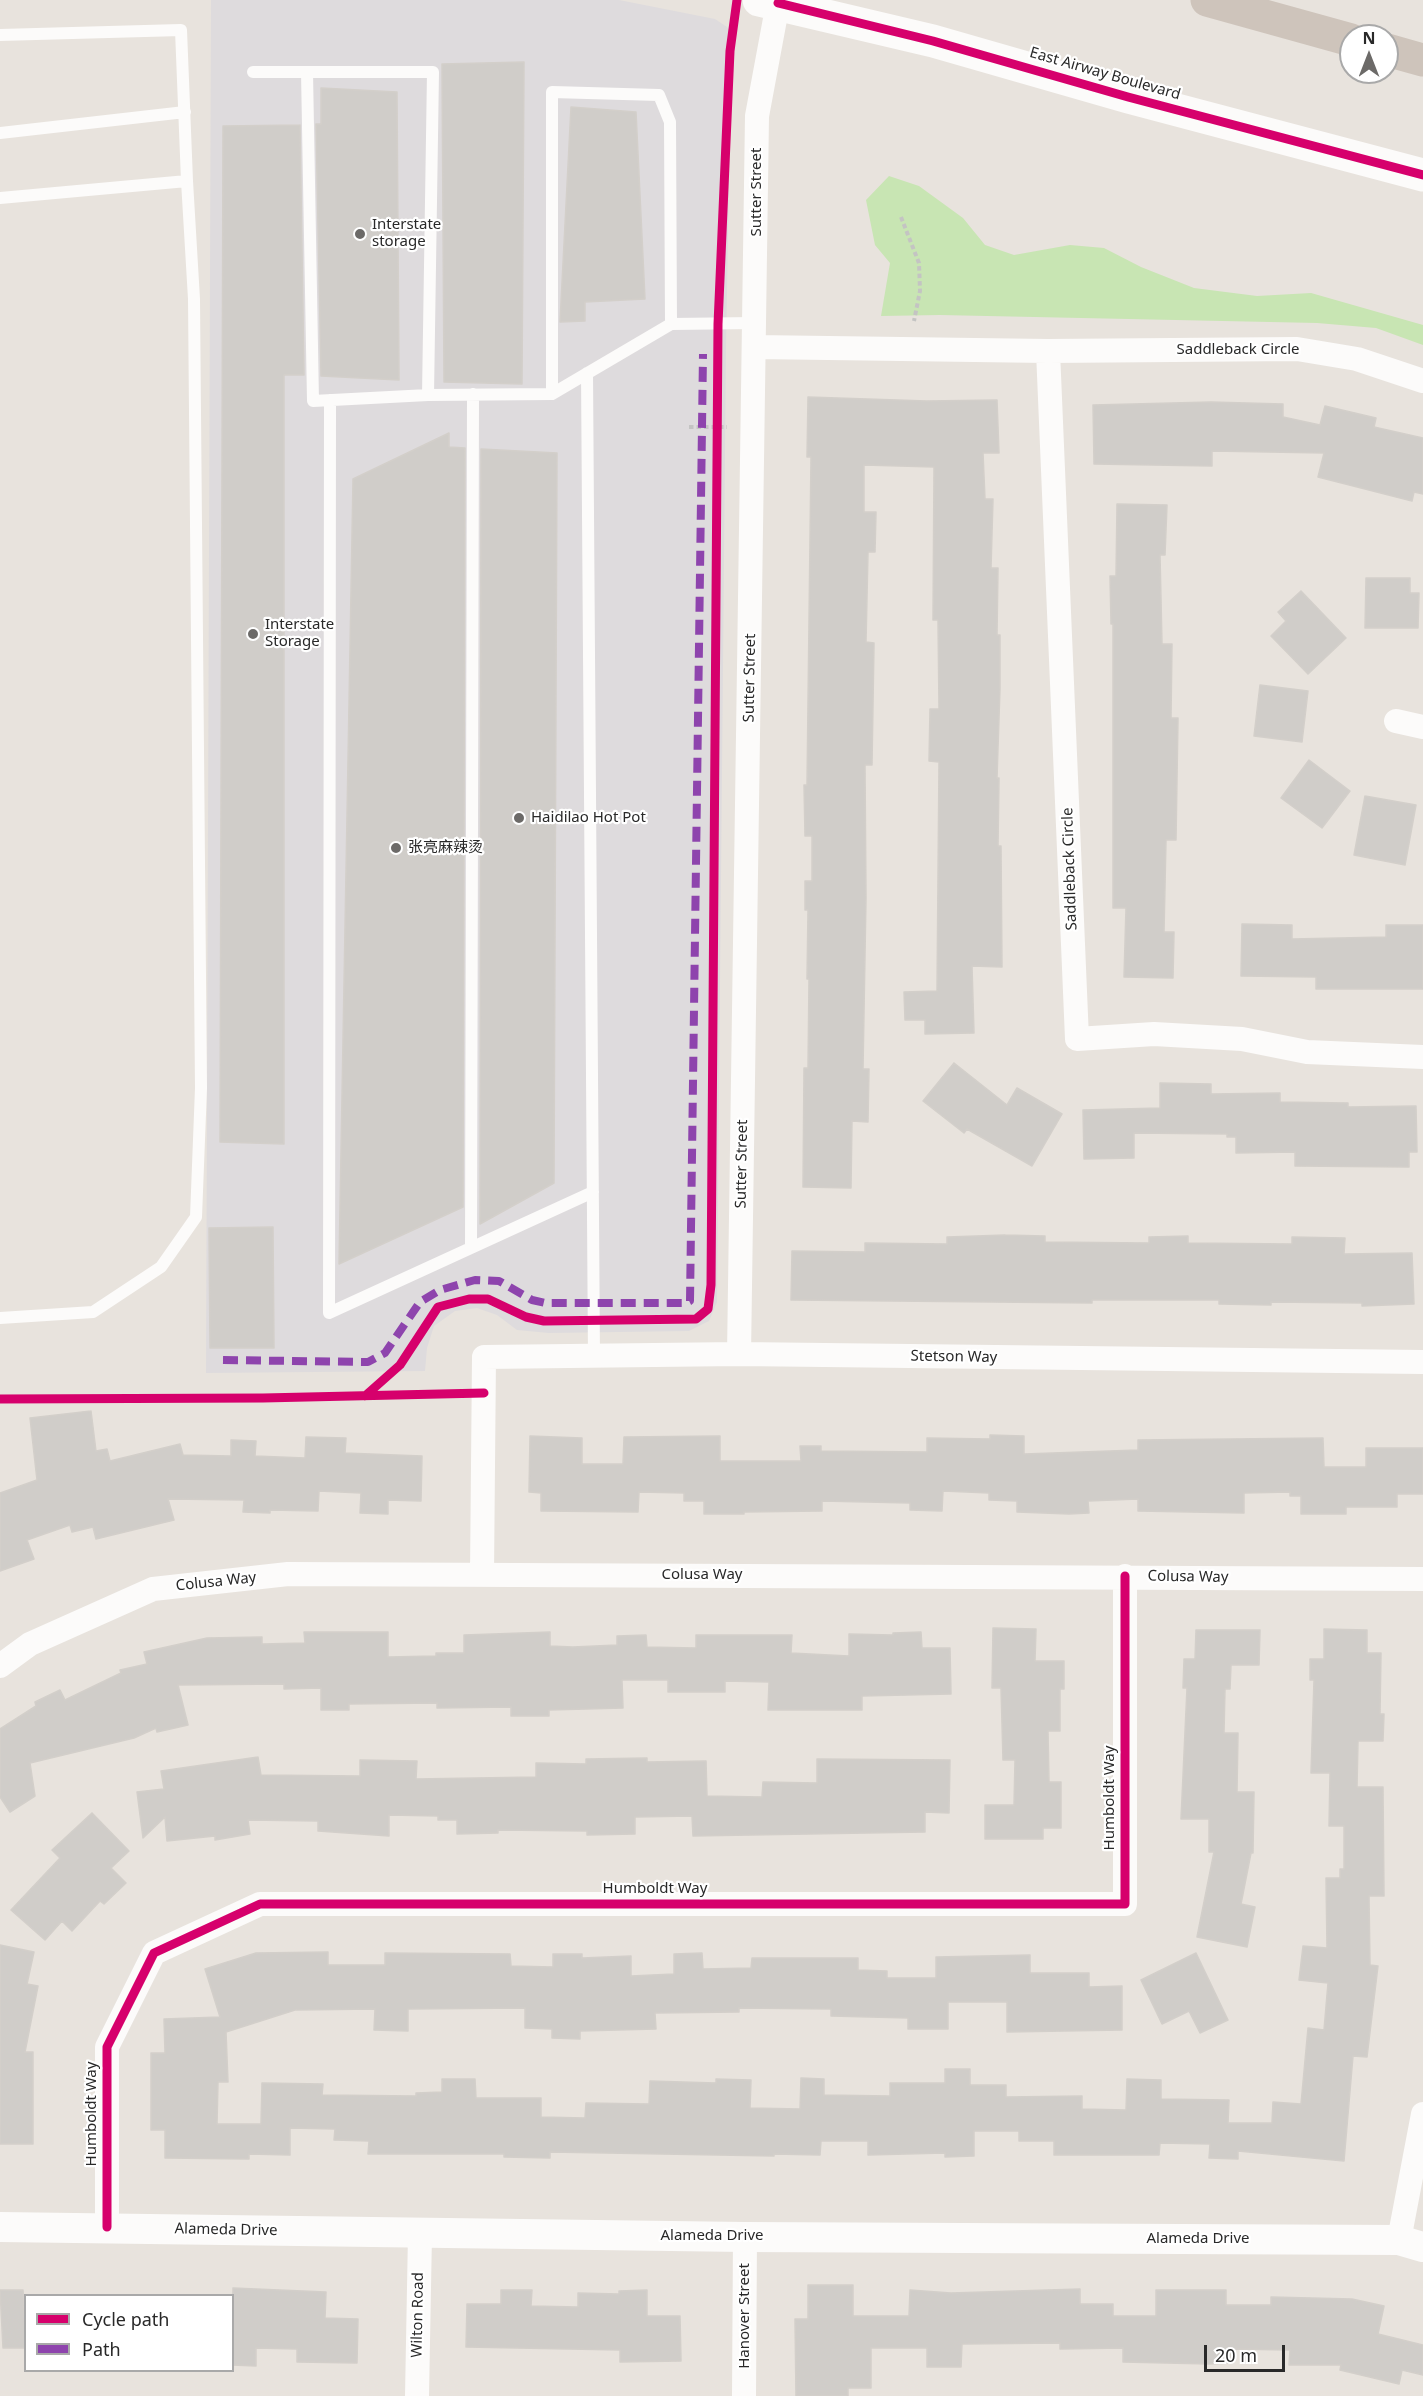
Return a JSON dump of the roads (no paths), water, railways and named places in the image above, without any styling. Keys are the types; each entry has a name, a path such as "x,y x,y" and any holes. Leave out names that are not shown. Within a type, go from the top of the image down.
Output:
{"highway":[{"path":"1207,0 1339,37"},
{"path":"1399,53 1423,60"}],"main road":[{"name":"East Airway Boulevard","path":"769,2 933,41 1128,97 1423,175"}],"street":[{"name":"Sutter Street","path":"739,1354 757,116 769,2"},
{"name":"Saddleback Circle","path":"755,335 1048,351 1297,349 1357,359 1423,381"},
{"name":"Saddleback Circle","path":"1048,351 1077,1039 1154,1034 1242,1039 1307,1052 1423,1057"},
{"path":"1396,721 1423,727"},
{"name":"Stetson Way","path":"482,1574 484,1357 739,1354 1423,1362"},
{"name":"Colusa Way","path":"0,1666 30,1644 153,1589 288,1574 1125,1576 1423,1580"},
{"name":"Humboldt Way","path":"107,2227 107,2048 154,1953 260,1904 1125,1904 1125,1576"},
{"path":"1411,2243 1423,2114"},
{"name":"Alameda Drive","path":"0,2227 420,2234 1411,2243"},
{"name":"Wilton Road","path":"417,2396 420,2234"},
{"name":"Hanover Street","path":"744,2396 745,2237"}],"lane":[{"path":"0,35 182,30 194,311 201,1076 196,1217 161,1267 93,1312 0,1318"},
{"path":"253,72 434,72 428,395"},
{"path":"307,72 313,401 428,395 552,394 671,324 755,335"},
{"path":"552,394 552,92 659,95 670,122 671,324"},
{"path":"0,133 185,112"},
{"path":"0,198 187,181"},
{"path":"587,373 594,1356"},
{"path":"471,1248 473,394"},
{"path":"330,400 329,1313 593,1192"}],"place":[{"name":"Interstate storage","path":"360,234"},
{"name":"Interstate Storage","path":"253,634"},
{"name":"Haidilao Hot Pot","path":"519,818"},
{"name":"张亮麻辣烫","path":"396,848"}]}
